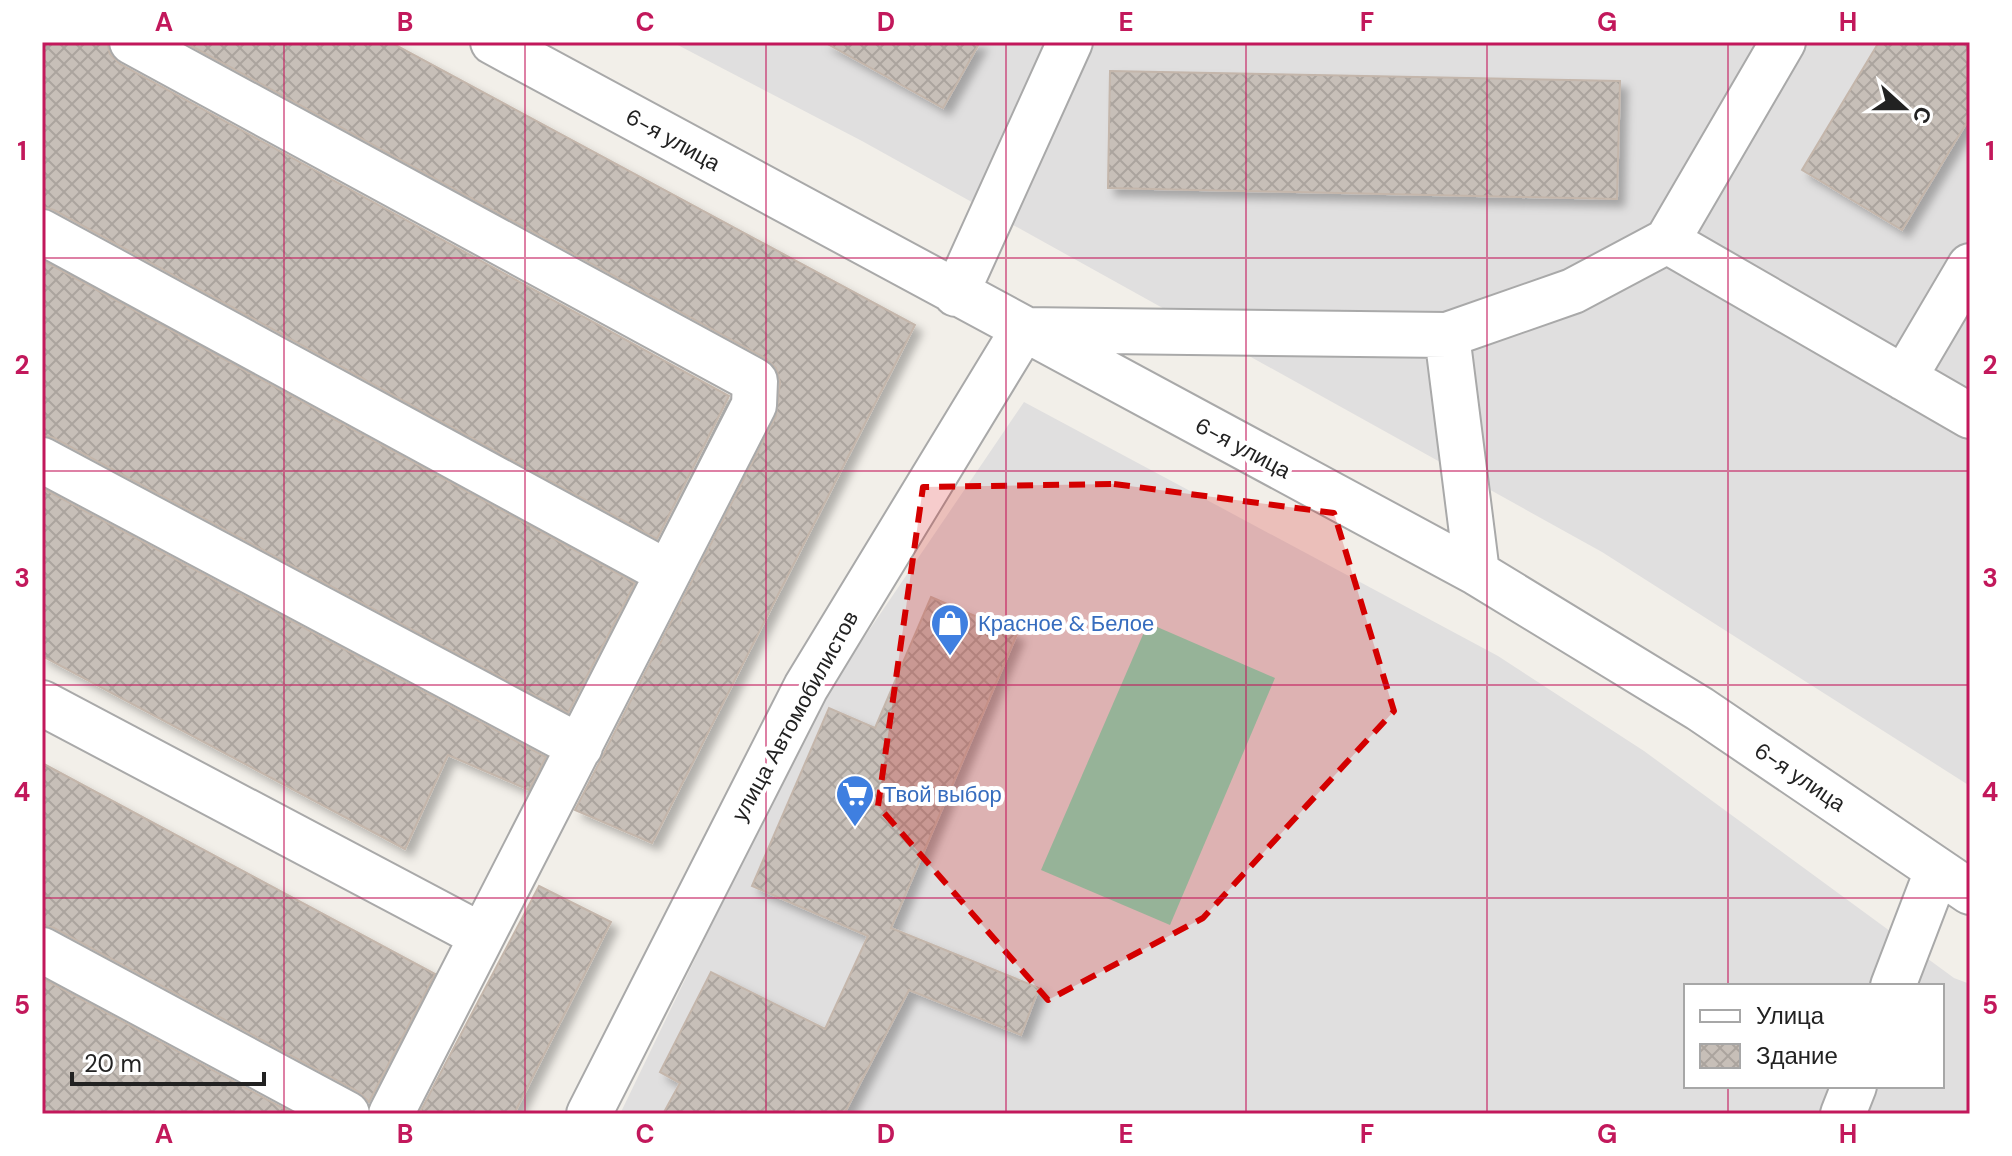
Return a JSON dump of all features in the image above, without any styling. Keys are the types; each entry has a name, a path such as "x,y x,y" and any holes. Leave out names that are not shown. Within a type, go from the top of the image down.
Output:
{"street":[{"path":"132,42 755,381 754,405 391,1114"},
{"name":"6-я улица","path":"493,42 1477,573 1700,709 1954,881"},
{"path":"956,294 1070,42"},
{"path":"1023,330 1447,335 1573,291 1667,241 1783,42"},
{"path":"42,232 668,573"},
{"path":"1667,241 1970,416"},
{"path":"1904,378 1970,266"},
{"name":"улица Автомобилистов","path":"589,1114 806,687 1023,330"},
{"path":"1447,335 1477,573"},
{"path":"42,460 580,747"},
{"path":"42,703 482,936"},
{"path":"1894,984 1954,881"},
{"path":"42,950 347,1114"},
{"path":"1843,1114 1853,1088"}],"highlighted area":[{"path":"1114,484 1334,513 1394,711 1203,918 1048,1000 878,806 923,487"}],"shaded area":[{"path":"672,42 1970,42 1970,786 1602,552 862,141"},
{"path":"1024,402 1498,656 1644,751 1954,978 1970,984 1970,1114 620,1114 817,707"}],"green space":[{"path":"1148,623 1275,678 1170,925 1041,870"}],"building":[{"path":"42,42 107,42 110,54 120,64 729,396 657,539 54,210 42,207"},
{"path":"184,42 390,42 915,325 652,843 575,810 776,416 780,382 776,368 767,359"},
{"path":"824,42 980,42 943,108"},
{"path":"1879,42 1970,42 1970,117 1902,230 1802,170"},
{"path":"1110,71 1620,81 1617,199 1108,188"},
{"path":"42,260 635,583 568,713 54,438 42,435"},
{"path":"42,488 546,757 529,790 448,755 405,849 42,656"},
{"path":"931,597 1017,634 891,928 1039,988 1021,1035 909,990 844,1114 663,1114 680,1083 660,1072 711,972 825,1029 868,936 752,886 829,708 875,728"},
{"path":"42,763 435,974 369,1102 359,1092 54,928 42,925"},
{"path":"539,886 611,922 514,1114 419,1114"},
{"path":"42,978 294,1114 42,1114"}],"place":[{"name":"Красное & Белое","path":"950,657"},
{"name":"Твой выбор","path":"855,828"}]}
